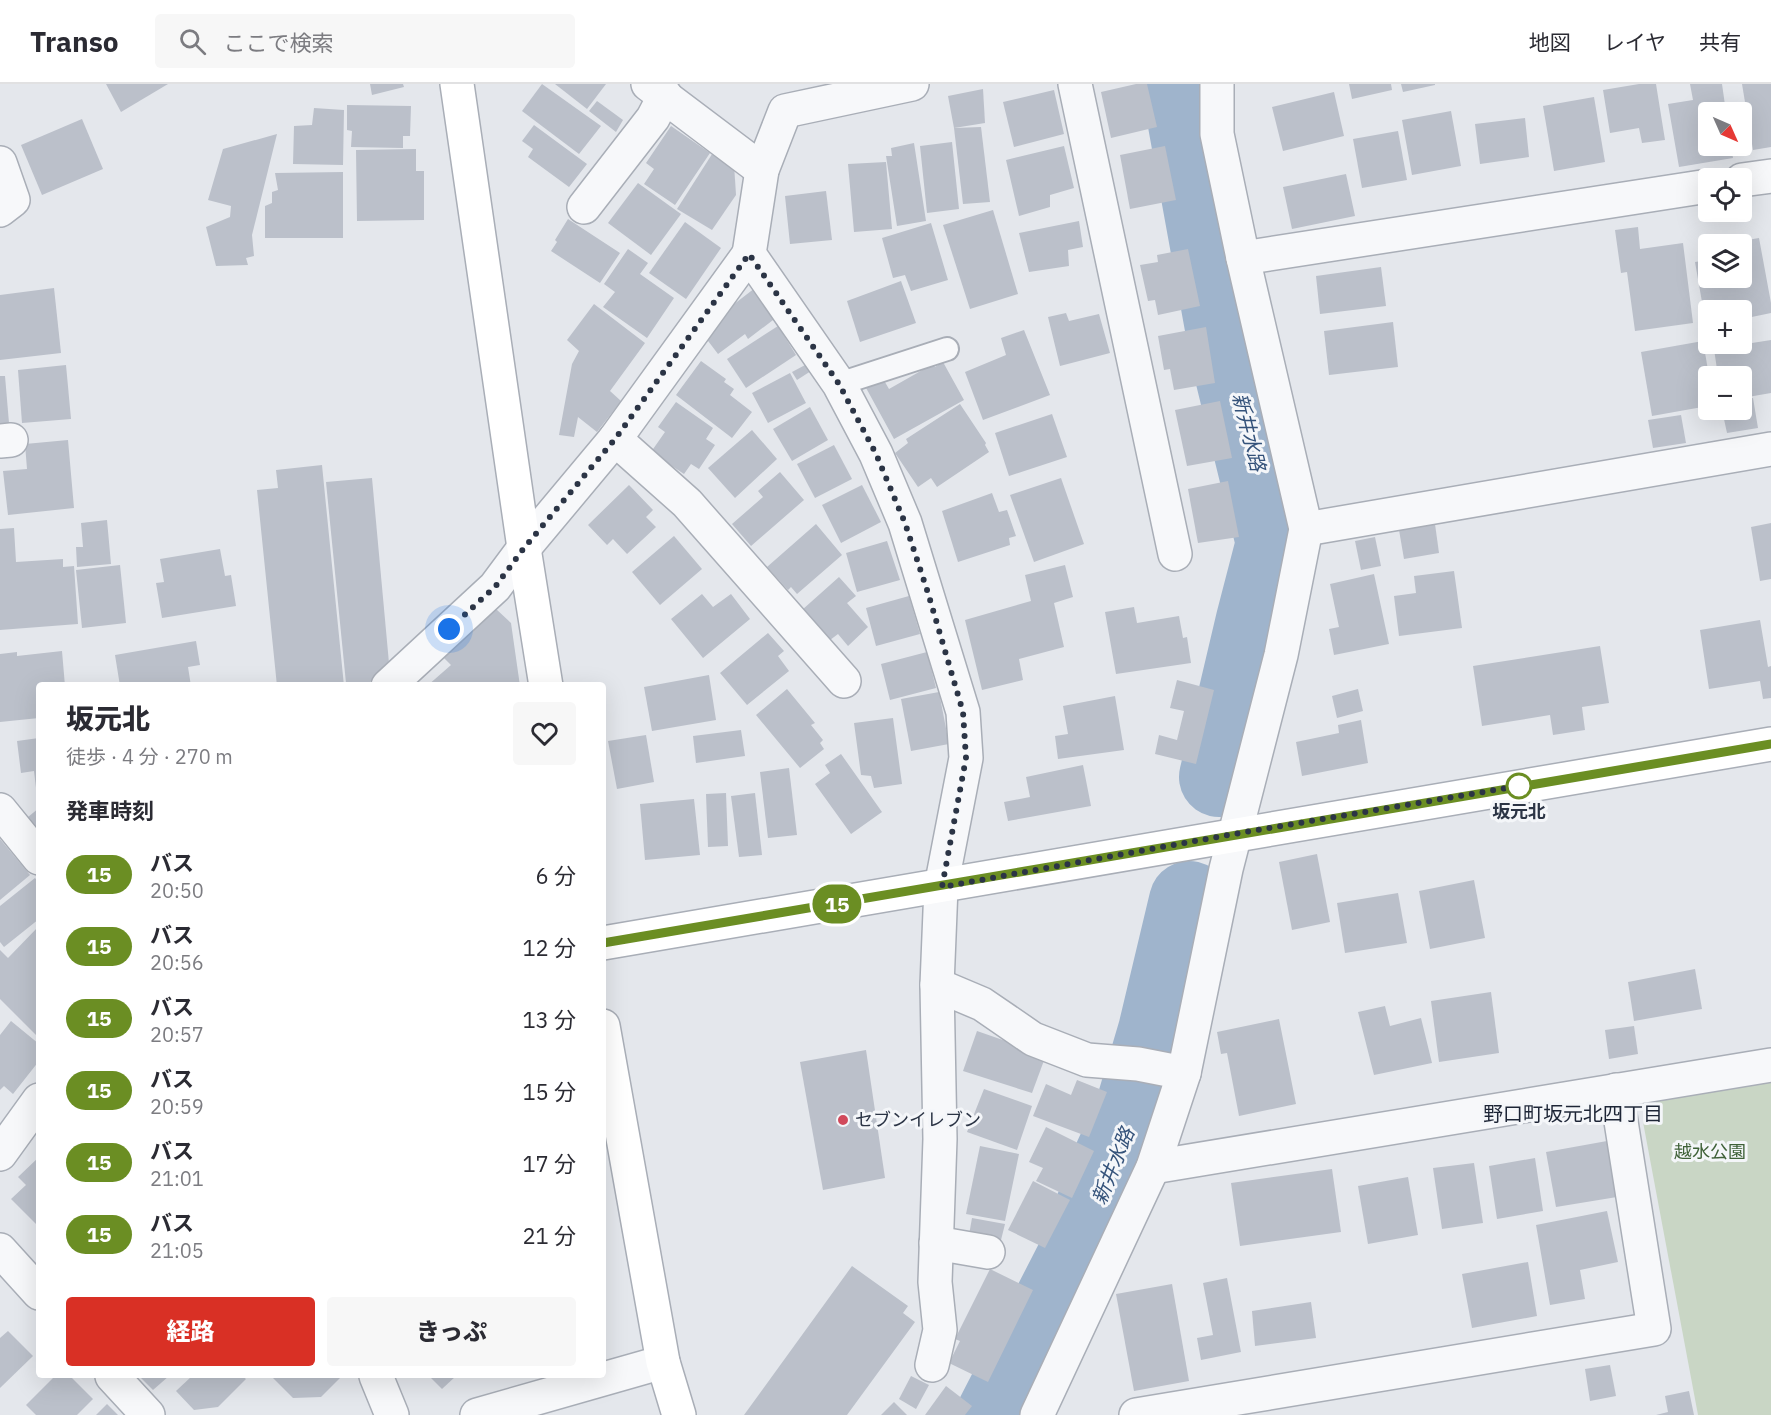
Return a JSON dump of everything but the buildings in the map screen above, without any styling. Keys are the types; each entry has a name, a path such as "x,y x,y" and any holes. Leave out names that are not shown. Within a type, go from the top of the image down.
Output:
{"street":[{"path":"457,84 545,682"},
{"path":"392,682 495,587 524,548 615,439 749,254 762,170 791,98 912,84"},
{"path":"1075,84 1175,554"},
{"path":"1037,1415 1153,1167 1184,1073 1234,834 1281,655 1306,529 1243,258 1217,134 1217,84"},
{"path":"584,207 652,118 657,90 762,170"},
{"path":"0,163 13,200 0,210"},
{"path":"1752,179 1771,176"},
{"path":"1243,258 1698,188"},
{"path":"749,254 839,384 876,454 905,523 963,712 966,758 942,887 937,985 940,1139 935,1282 940,1330 932,1365"},
{"path":"615,439 687,503 843,682"},
{"path":"1306,529 1771,449"},
{"path":"606,943 1771,744"},
{"path":"0,810 36,854"},
{"path":"937,985 982,1004 1033,1039 1087,1060 1138,1064 1184,1073"},
{"path":"606,1043 663,1362 679,1415"},
{"path":"1153,1167 1771,1065"},
{"path":"1136,1415 1654,1329 1616,1090"},
{"path":"0,1155 10,1120 36,1102"},
{"path":"936,1243 988,1252"},
{"path":"0,1250 36,1290"},
{"path":"477,1415 663,1362"},
{"path":"114,1378 148,1415"},
{"path":"377,1378 392,1415"}],"lane":[{"path":"839,384 947,349"}],"green space":[{"name":"越水公園","path":"1771,1080 1771,1415 1698,1415 1643,1122 1658,1099"}],"waterway":[{"name":"新井水路","path":"1184,84 1185,107 1230,355 1276,543 1219,777"},
{"name":"新井水路","path":"996,1415 1077,1257 1114,1157 1133,1116 1158,1031 1189,901"}],"bus line":[{"name":"15","path":"606,943 1771,744"}],"place":[{"name":"坂元北","path":"1519,786"},
{"name":"セブンイレブン","path":"843,1120"}],"district":[{"name":"野口町坂元北四丁目","path":"1573,1114"}],"route":[{"path":"449,629 495,587 524,548 615,439 749,254 839,384 876,454 905,523 928,593 963,712 966,758 942,887 1234,834 1519,786"}]}
